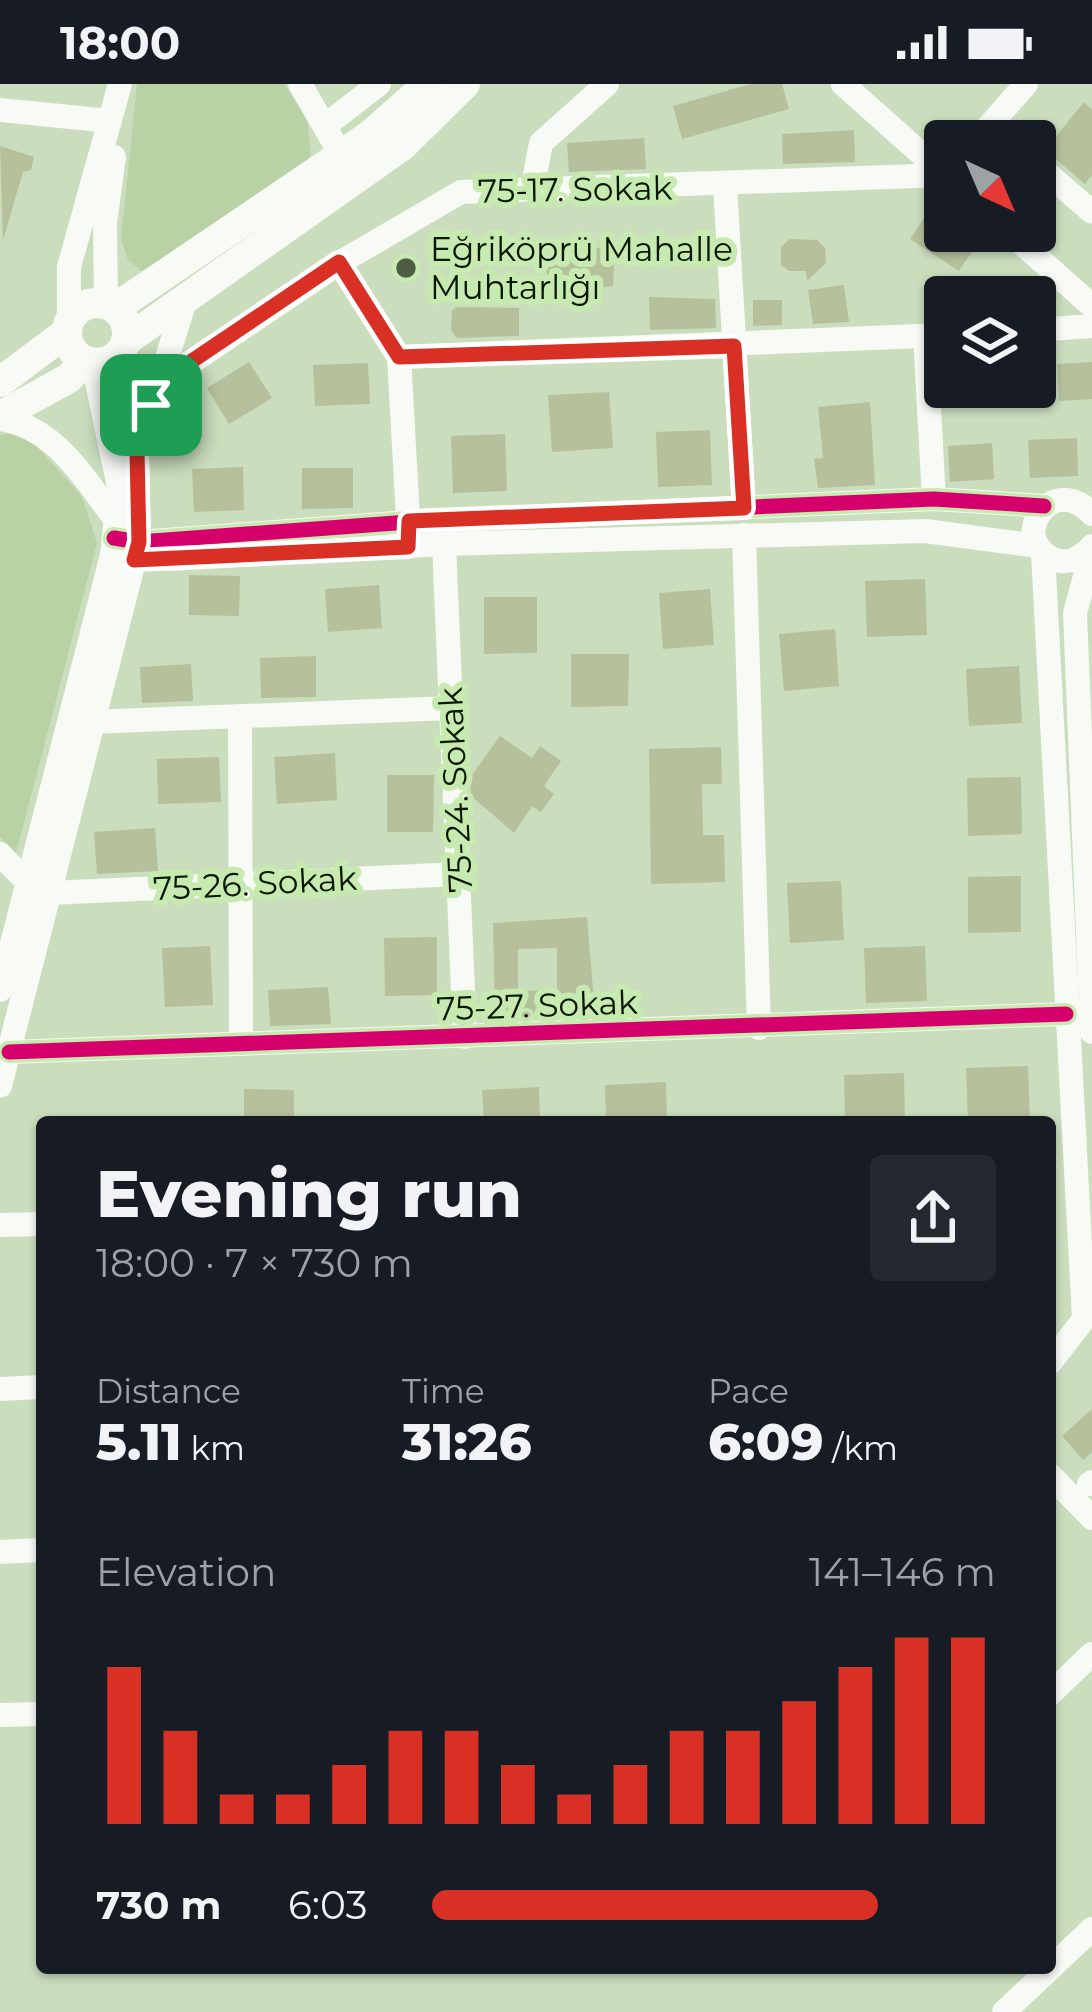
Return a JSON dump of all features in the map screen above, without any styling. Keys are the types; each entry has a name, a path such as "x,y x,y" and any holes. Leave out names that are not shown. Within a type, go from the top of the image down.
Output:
{"main road":[{"path":"0,382 68,327 80,308 111,306 341,155 428,84"},
{"path":"0,418 106,354 402,146 464,84"},
{"path":"106,354 126,322 111,306"},
{"path":"68,327 72,349 106,354"}],"street":[{"path":"68,327 69,267 122,84"},
{"path":"111,306 105,223 122,84"},
{"path":"300,84 341,155"},
{"path":"326,125 379,84"},
{"path":"532,191 541,142 607,84"},
{"path":"843,84 924,156"},
{"path":"1002,120 1026,84"},
{"path":"0,110 110,122"},
{"name":"75-17. Sokak","path":"151,405 177,412 186,365 339,262 461,192 924,176"},
{"path":"1056,182 1092,212"},
{"path":"724,186 744,508"},
{"path":"1032,252 1092,306"},
{"path":"339,262 399,357 408,534"},
{"path":"0,990 90,722 137,452 186,298"},
{"path":"1056,328 1092,326"},
{"path":"399,357 924,336"},
{"path":"106,354 137,452"},
{"path":"0,1087 38,887 123,543 106,354"},
{"path":"934,499 935,408"},
{"path":"0,418 24,422 55,442 123,543"},
{"path":"123,543 408,534 744,508 934,499 1044,506 1065,498 1092,514"},
{"path":"1044,506 1033,525 1040,550 1066,1014 1082,1148 1084,1318 1056,1355"},
{"path":"408,534 444,544 925,531 1040,550 1071,562 1092,548"},
{"path":"744,535 760,1028"},
{"name":"75-24. Sokak","path":"444,544 465,1037"},
{"path":"1092,548 1075,614 1083,688 1092,1032"},
{"path":"90,722 452,709"},
{"path":"240,716 241,1045"},
{"path":"0,854 38,887"},
{"name":"75-26. Sokak","path":"38,887 460,874"},
{"name":"75-27. Sokak","path":"9,1052 1066,1014"},
{"path":"0,1225 36,1224"},
{"path":"0,1389 36,1387"},
{"path":"1056,1481 1092,1518"},
{"path":"0,1552 36,1550"},
{"path":"1056,1688 1092,1654"},
{"path":"0,1715 36,1714"},
{"path":"1056,1963 1092,1929"},
{"path":"1004,2012 1044,1974"}],"green space":[{"path":"137,84 284,84 307,118 311,161 155,269 142,271 128,260 121,239"},
{"path":"24,432 82,497 97,543 16,853 0,836 0,435"}],"building":[{"path":"751,84 782,84 789,109 682,139 673,106"},
{"path":"1084,102 1092,110 1092,175 1085,184 1056,159 1056,136"},
{"path":"854,130 855,162 783,164 782,134"},
{"path":"644,138 646,169 569,172 567,143"},
{"path":"0,146 34,157 31,170 23,172 3,240"},
{"path":"924,218 924,248 910,239"},
{"path":"790,239 817,240 825,248 826,263 807,281 806,271 789,271 781,265 781,247"},
{"path":"615,248 613,286 596,288 591,279 576,281 571,288 554,288 546,271 547,249"},
{"path":"930,252 972,252 959,271"},
{"path":"844,285 849,322 813,324 808,290"},
{"path":"649,297 715,299 716,328 650,330"},
{"path":"753,300 782,300 782,325 753,326"},
{"path":"519,308 519,336 457,338 451,330 452,310"},
{"path":"249,362 272,398 229,424 207,388"},
{"path":"1092,362 1092,399 1059,401 1057,364"},
{"path":"368,363 370,404 315,406 313,365"},
{"path":"609,392 613,448 552,452 548,395"},
{"path":"870,402 875,485 818,488 814,459 823,458 818,407"},
{"path":"710,430 712,485 658,487 656,432"},
{"path":"505,434 507,491 453,493 451,436"},
{"path":"1077,438 1078,476 1030,478 1028,440"},
{"path":"992,443 994,479 950,482 948,446"},
{"path":"243,467 244,510 194,512 192,469"},
{"path":"302,468 353,468 353,508 302,509"},
{"path":"189,575 240,576 239,616 189,615"},
{"path":"925,579 927,635 867,637 865,581"},
{"path":"379,585 382,628 328,632 325,589"},
{"path":"710,589 714,645 663,649 659,593"},
{"path":"484,597 537,597 537,653 484,654"},
{"path":"835,629 839,686 784,691 779,634"},
{"path":"571,654 629,654 628,706 571,707"},
{"path":"316,656 316,697 261,698 260,658"},
{"path":"191,664 193,701 142,703 140,667"},
{"path":"1019,666 1022,723 969,726 966,669"},
{"path":"500,736 532,758 540,746 561,761 544,786 554,794 541,812 532,806 514,833 471,796 470,778"},
{"path":"721,747 722,784 702,784 703,835 724,835 725,882 651,884 649,749"},
{"path":"335,753 337,800 277,804 274,757"},
{"path":"219,757 221,802 158,804 157,759"},
{"path":"387,775 434,775 433,832 387,832"},
{"path":"1021,777 1022,834 968,836 967,778"},
{"path":"155,828 158,871 97,874 94,832"},
{"path":"1021,876 1021,932 968,933 968,877"},
{"path":"841,881 844,940 790,943 787,883"},
{"path":"587,917 595,1014 495,1018 493,923","holes":["557,948 557,990 518,991 518,949"]},
{"path":"437,937 437,995 385,996 384,938"},
{"path":"210,946 213,1005 165,1007 162,948"},
{"path":"925,946 927,1001 866,1003 864,948"},
{"path":"328,987 331,1024 270,1026 268,990"},
{"path":"1028,1066 1030,1116 968,1116 966,1068"},
{"path":"904,1073 905,1116 845,1116 844,1075"},
{"path":"666,1082 667,1116 606,1116 605,1085"},
{"path":"539,1087 540,1116 484,1116 482,1090"},
{"path":"244,1089 294,1090 294,1116 244,1116"},
{"path":"1092,1409 1092,1452 1083,1460 1062,1436"}],"cycle path":[{"path":"114,538 139,542 409,522 934,499 1044,506"},
{"path":"9,1052 1066,1014"}],"place":[{"name":"Eğriköprü Mahalle Muhtarlığı","path":"406,268"}],"route":[{"path":"339,262 399,357 734,346 744,508 409,521 408,547 134,560 139,542 137,452 151,405 177,412 186,365 339,262"}]}
